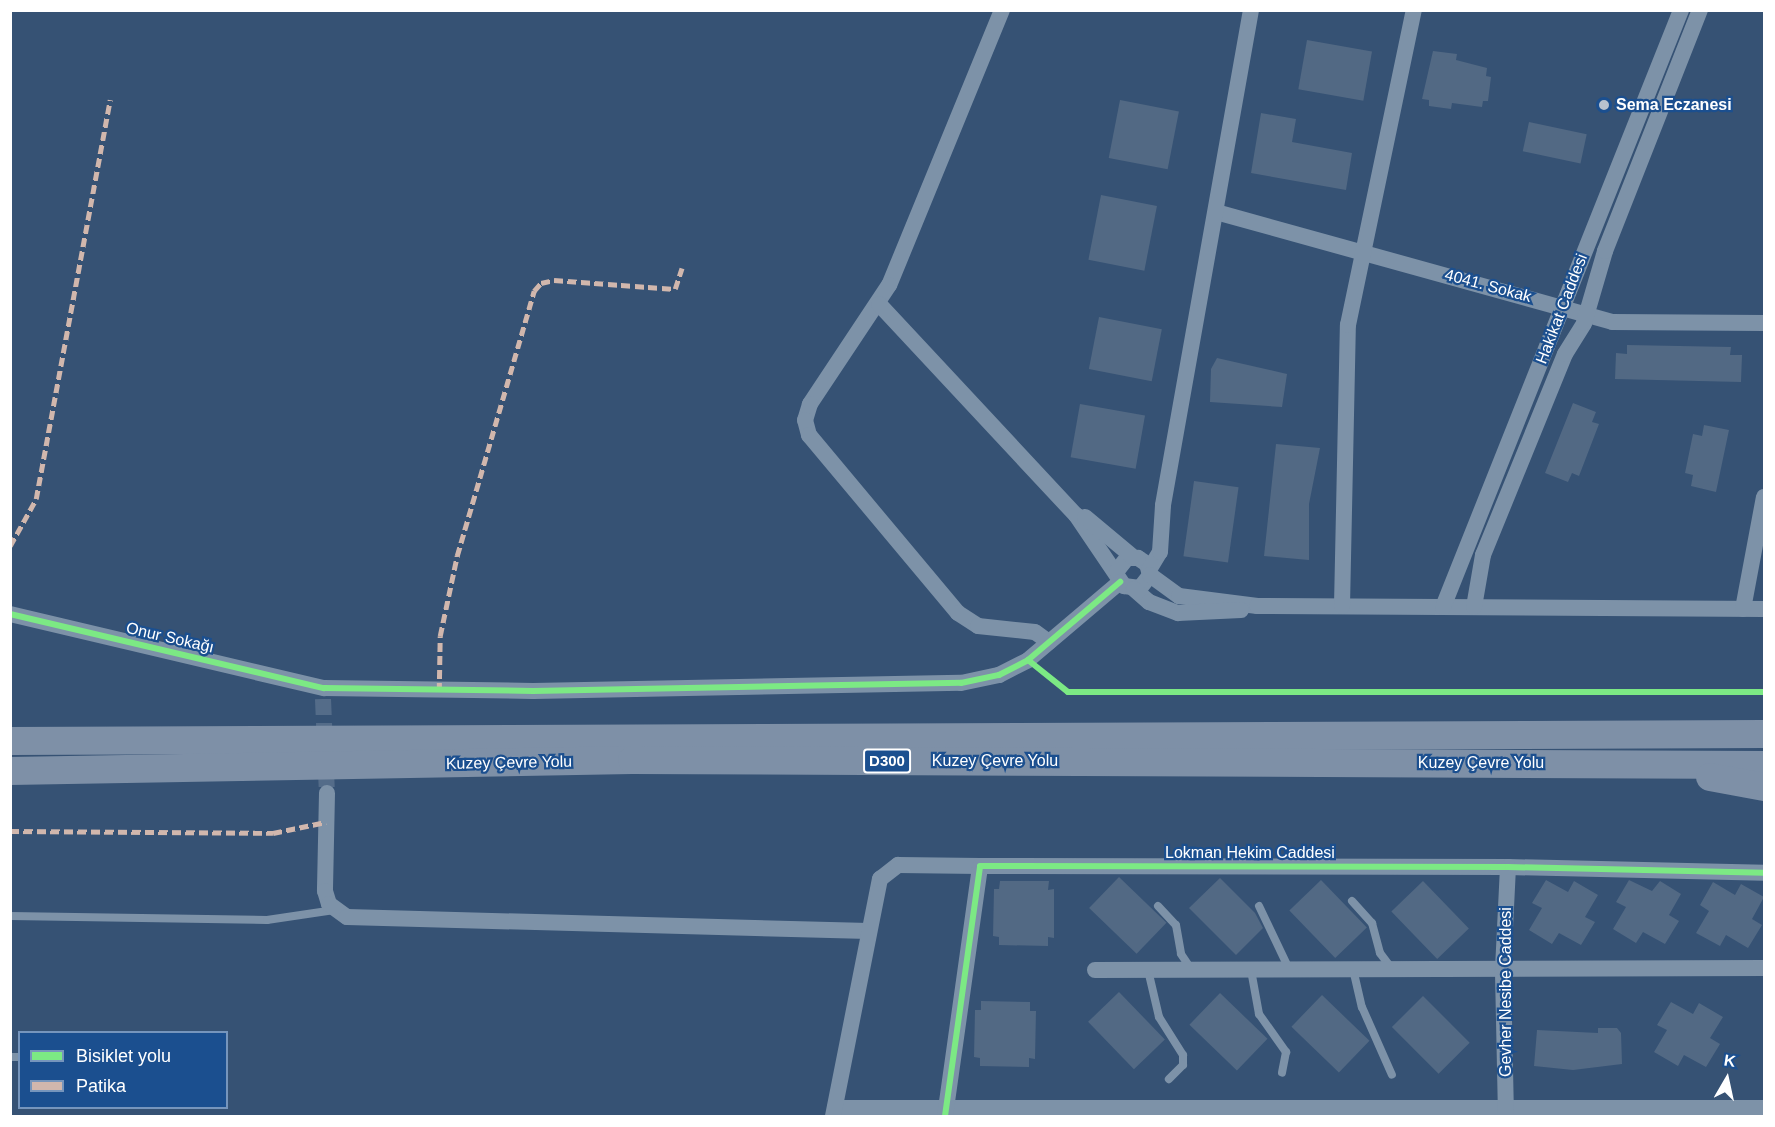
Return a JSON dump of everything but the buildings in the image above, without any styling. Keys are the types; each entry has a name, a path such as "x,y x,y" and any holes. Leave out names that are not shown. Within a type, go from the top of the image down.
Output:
{"highway":[{"name":"Kuzey Çevre Yolu","path":"10,741 1764,734"},
{"name":"Kuzey Çevre Yolu","path":"10,771 632,760 1764,765"},
{"path":"1649,764 1764,787"}],"street":[{"path":"1002,10 879,304 810,404 805,420 808,435 958,613 978,626 1035,632 1049,642"},
{"path":"1124,581 1122,561 1143,565 1160,552 1163,505 1251,10"},
{"path":"1342,606 1348,325 1361,250 1414,10"},
{"name":"Hakikat Caddesi","path":"1443,607 1560,306 1681,10"},
{"name":"Hakikat Caddesi","path":"1474,607 1484,555 1565,354 1587,314 1605,251 1700,10"},
{"name":"4041. Sokak","path":"1216,212 1361,250 1612,322 1764,323"},
{"path":"879,304 1076,515 1124,581 1158,607 1178,613 1238,611 1257,606"},
{"path":"1743,609 1764,496"},
{"path":"1076,515 1086,518 1179,596 1257,606 1764,609"},
{"path":"1124,581 1144,585 1143,565"},
{"name":"Onur Sokağı","path":"10,614 324,694 961,683 1013,668 1124,581"},
{"path":"327,793 325,891 334,910 354,918 869,932"},
{"path":"945,1112 980,866"},
{"name":"Lokman Hekim Caddesi","path":"834,1112 880,879 892,867 1508,867 1764,873"},
{"name":"Gevher Nesibe Caddesi","path":"1506,1112 1503,969 1508,867"},
{"path":"1095,970 1764,968"},
{"path":"834,1112 1760,1111"}],"lane":[{"path":"1352,901 1371,923 1380,952 1392,969"},
{"path":"1158,906 1176,926 1180,954 1191,970"},
{"path":"1259,906 1289,969"},
{"path":"10,916 267,920 334,910"},
{"path":"1353,969 1362,1006 1379,1036 1392,1075"},
{"path":"1148,970 1159,1017 1183,1055 1183,1065 1169,1079"},
{"path":"1251,970 1259,1014 1286,1052 1282,1073"}],"tunnel":[{"path":"323,699 327,793"}],"marked path":[{"path":"10,546 36,499 110,100"},
{"path":"439,692 440,636 457,556 534,291 541,283 554,280 675,289 682,268"},
{"path":"10,831 273,833 326,822"}],"cycle path":[{"path":"10,614 324,688 533,691 961,683 999,675 1028,660 1120,582"},
{"path":"1028,660 1068,692 1764,692"},
{"path":"945,1116 980,866 1508,867 1764,873"}],"place":[{"name":"Sema Eczanesi","path":"1604,105"}]}
